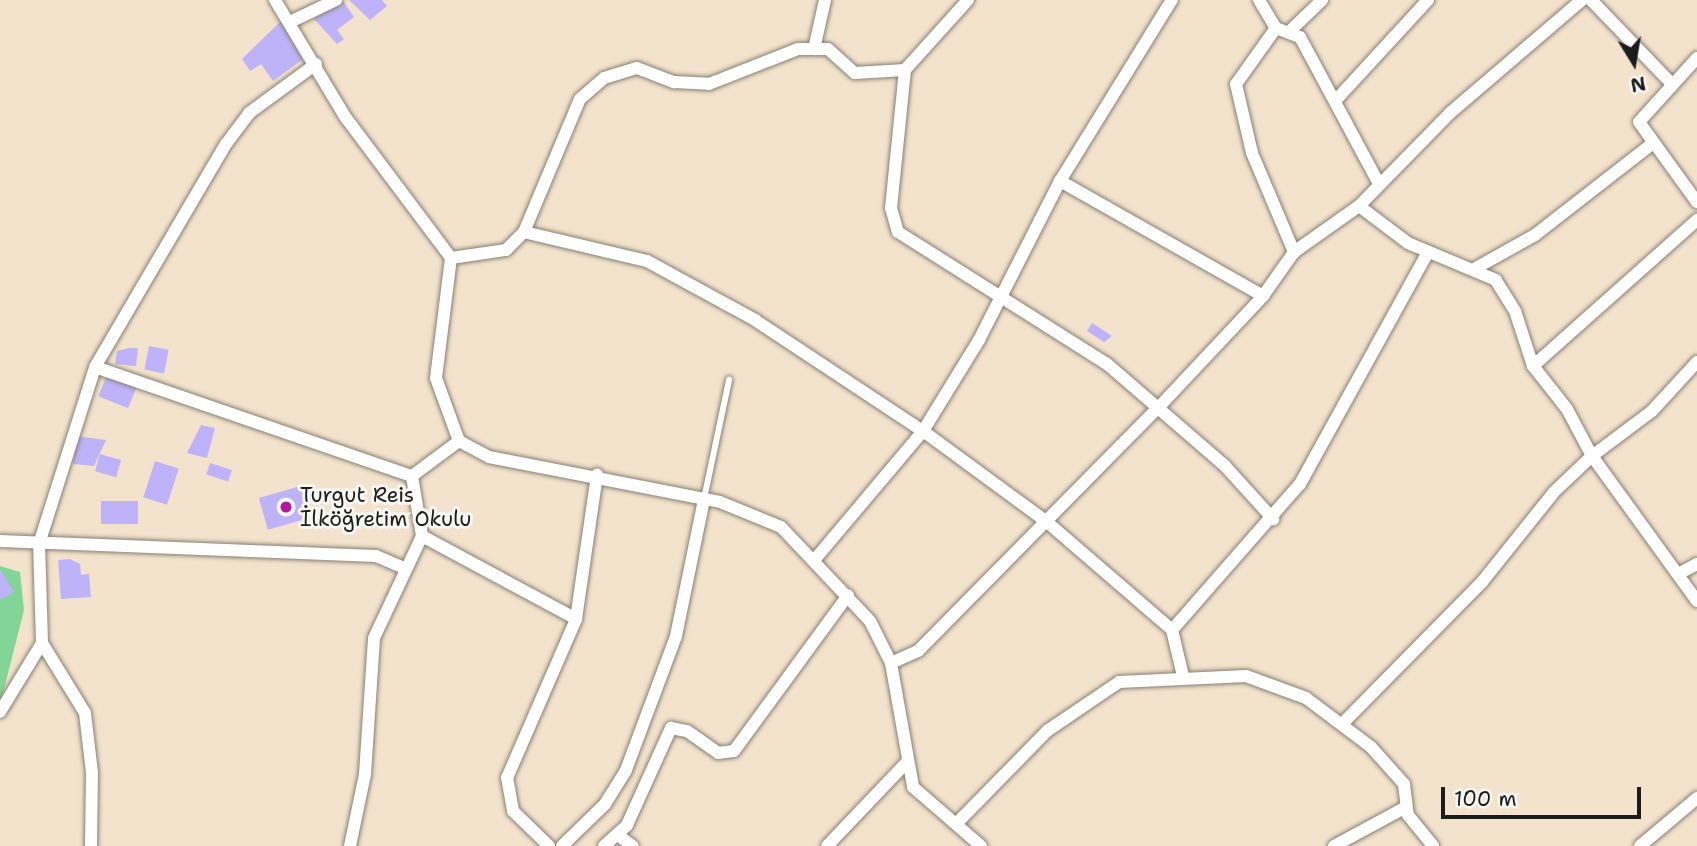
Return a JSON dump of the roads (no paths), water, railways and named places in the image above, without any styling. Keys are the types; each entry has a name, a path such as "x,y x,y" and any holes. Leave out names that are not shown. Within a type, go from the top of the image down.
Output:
{"street":[{"path":"275,0 292,20 346,118 451,258 436,378 459,441 489,457 597,475 704,499 781,527 816,558 848,595 891,663 906,764 913,787 981,846"},
{"path":"292,20 336,0"},
{"path":"814,49 825,0"},
{"path":"968,0 905,70 891,208 898,232 1001,293 1107,364 1158,408 1273,519"},
{"path":"816,558 923,430 1001,293 1060,181 1172,0"},
{"path":"1259,0 1276,28"},
{"path":"1276,28 1292,29 1322,0"},
{"path":"1336,100 1428,0"},
{"path":"891,663 918,651 1046,522 1263,296 1294,253 1359,206 1450,113 1582,0"},
{"path":"1591,0 1669,81"},
{"path":"1276,28 1236,84 1252,153 1294,253"},
{"path":"1292,29 1336,100 1379,184"},
{"path":"451,258 506,250 524,232 580,99 604,78 637,68 674,82 709,84 814,49 828,49 855,73 905,70"},
{"path":"1697,58 1669,81 1639,122 1651,144 1697,202"},
{"path":"91,846 92,773 85,713 42,642 39,544 95,368 226,144 249,113 316,64"},
{"path":"1476,268 1535,234 1651,144"},
{"path":"1060,181 1263,296"},
{"path":"1359,206 1428,251 1476,268 1508,293 1533,366 1567,409 1592,456 1680,573 1697,601"},
{"path":"1533,366 1697,220"},
{"path":"524,232 647,261 755,320 923,430 1046,522 1172,630 1183,676"},
{"path":"1172,630 1273,519 1330,438 1428,251"},
{"path":"1343,723 1482,582 1554,492 1592,456 1652,411 1697,362"},
{"path":"95,368 412,475"},
{"path":"412,475 459,441"},
{"path":"350,846 365,774 371,651 402,568 422,537 412,475"},
{"path":"549,846 513,811 507,778 576,619 597,475"},
{"path":"562,846 605,804 626,770 676,636 704,499"},
{"path":"422,537 576,619"},
{"path":"0,541 376,556 402,568"},
{"path":"1680,573 1697,564"},
{"path":"604,846 619,836 671,729 687,731 718,754 734,751 848,595"},
{"path":"0,712 42,642"},
{"path":"956,824 1082,703 1119,682 1183,676 1246,676 1306,698 1343,723 1394,768 1405,784 1406,807 1433,846"},
{"path":"827,846 906,764"},
{"path":"1640,846 1697,798"},
{"path":"1334,846 1406,807"},
{"path":"619,836 633,846"}],"lane":[{"path":"704,499 729,380"}],"place":[{"name":"Turgut Reis İlköğretim Okulu","path":"286,507"}]}
